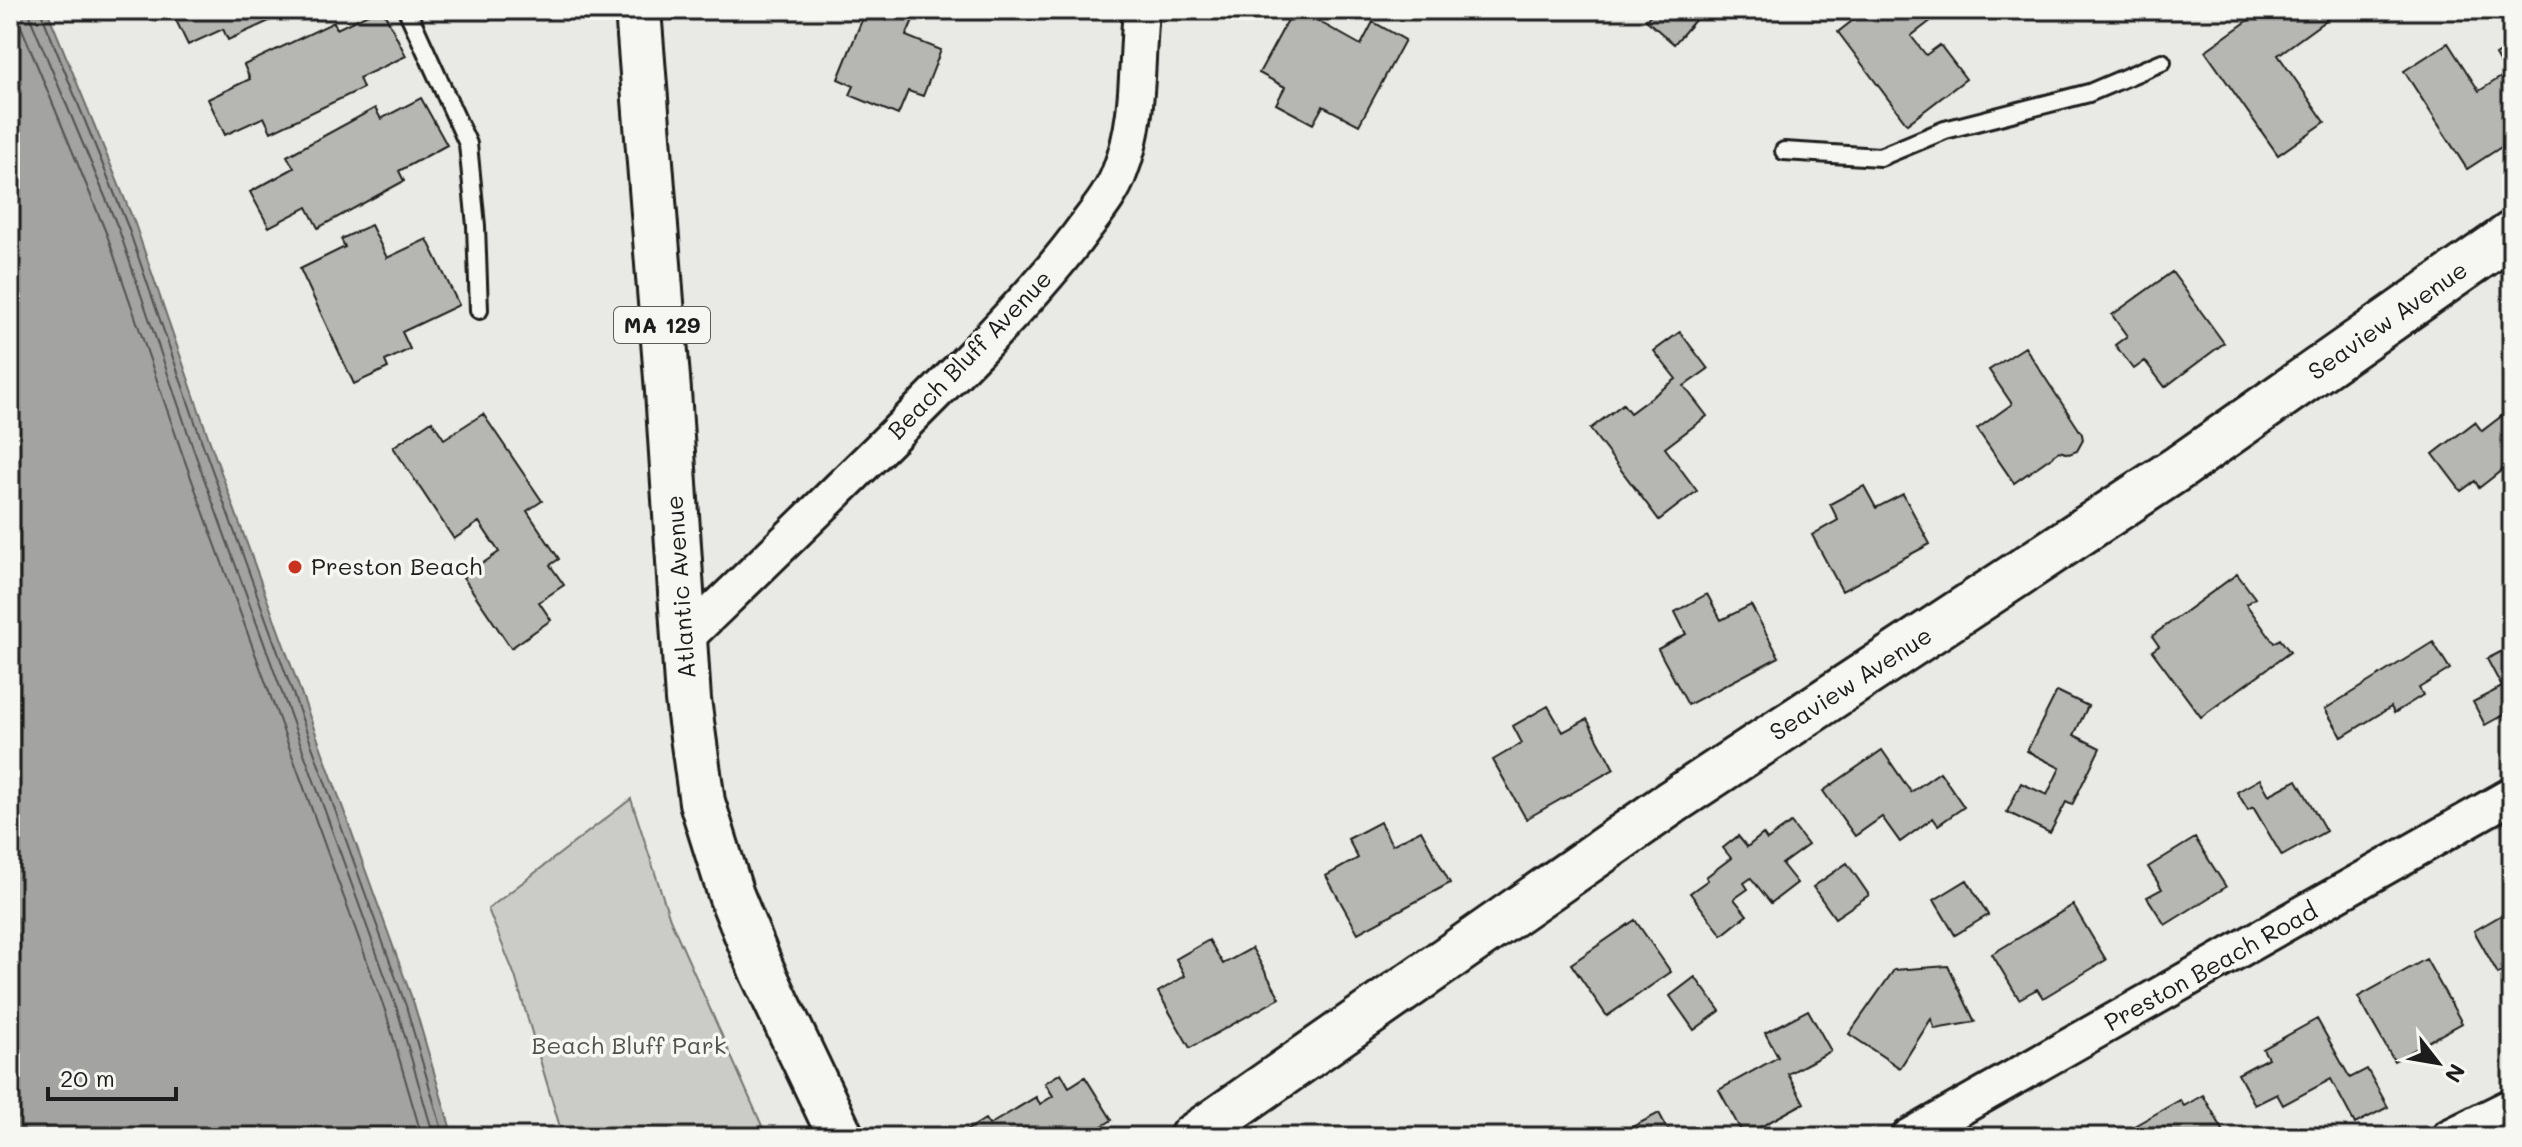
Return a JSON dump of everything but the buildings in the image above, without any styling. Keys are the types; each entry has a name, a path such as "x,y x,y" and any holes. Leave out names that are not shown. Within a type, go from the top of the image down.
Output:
{"street":[{"name":"Atlantic Avenue","path":"638,10 690,715 702,802 714,845 762,971 841,1137"},
{"name":"Beach Bluff Avenue","path":"685,639 936,394 1060,260 1108,197 1121,171 1129,138 1135,101 1141,10"},
{"name":"Seaview Avenue","path":"1192,1137 1672,802 2180,467 2512,234"},
{"name":"Preston Beach Road","path":"1909,1137 2512,795"},
{"path":"2449,1137 2512,1106"}],"lane":[{"path":"407,10 468,144 476,226 479,310"},
{"path":"1784,151 1880,157 1945,130 2089,93 2162,62"}],"green space":[{"name":"Beach Bluff Park","path":"631,799 670,919 767,1137 563,1137 515,976 488,909"}],"water":[{"path":"10,10 47,10 135,224 210,442 414,1004 453,1137 10,1137"}],"place":[{"name":"Preston Beach","path":"295,567"}]}
